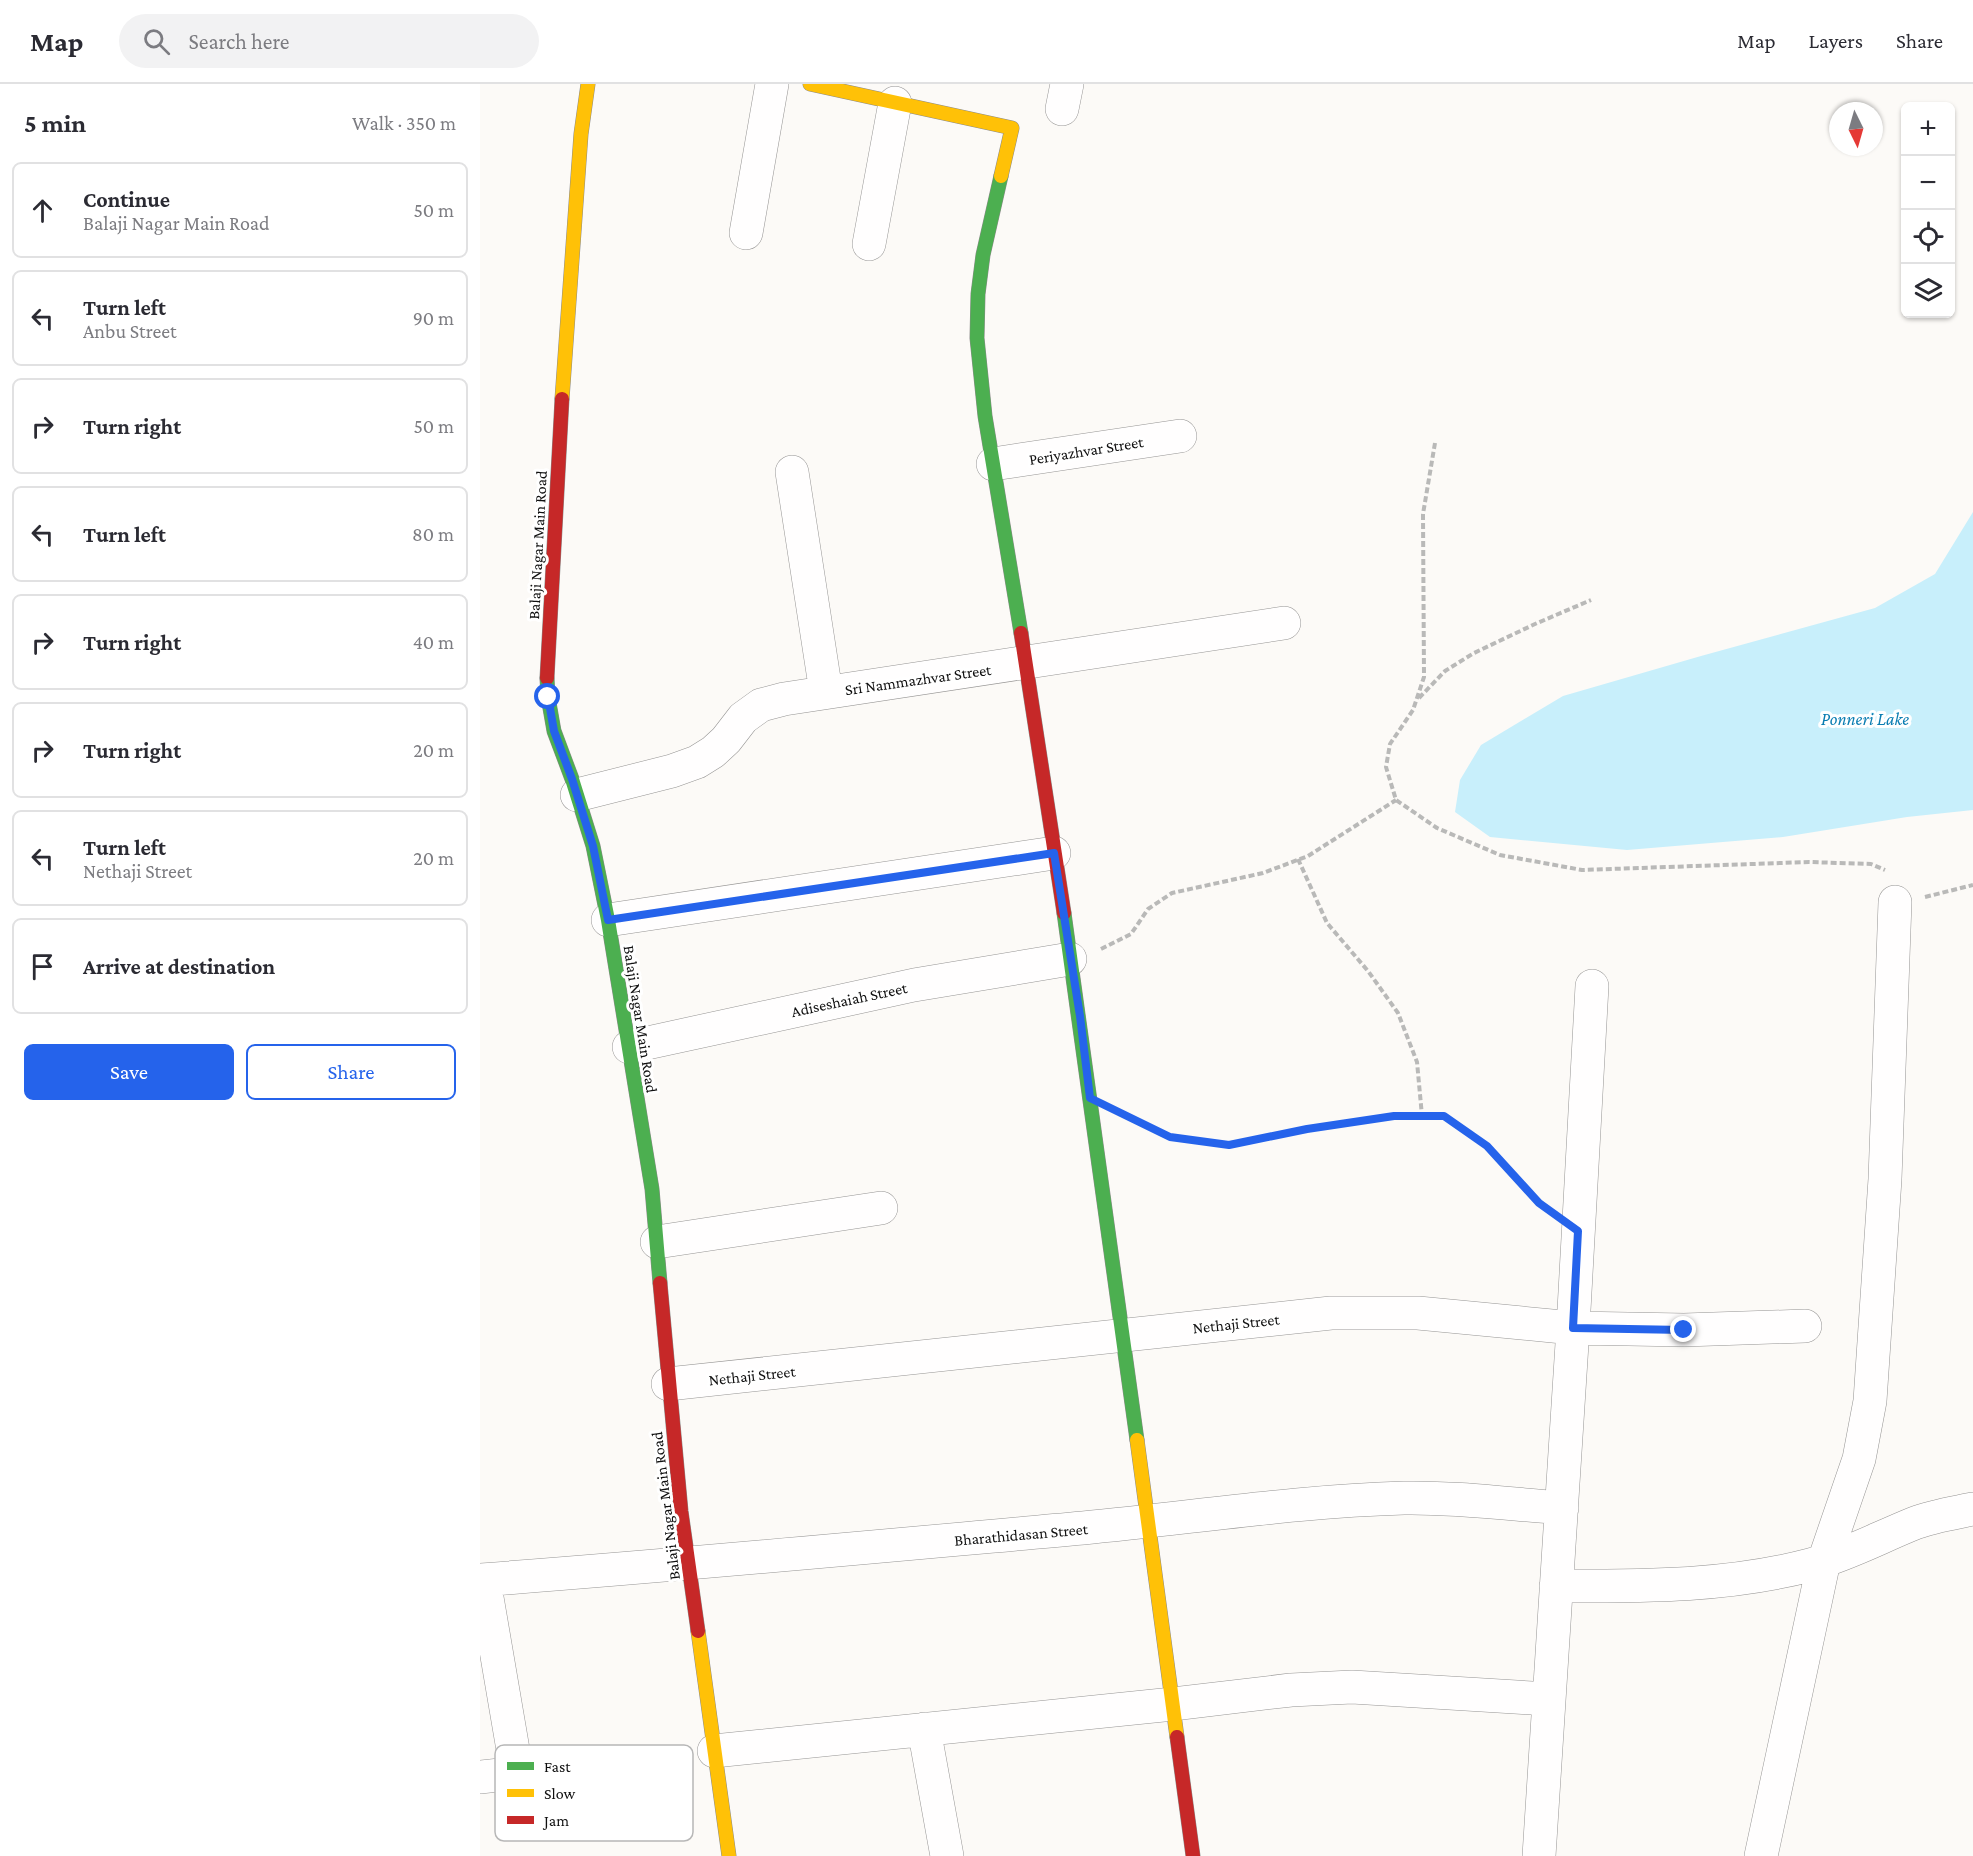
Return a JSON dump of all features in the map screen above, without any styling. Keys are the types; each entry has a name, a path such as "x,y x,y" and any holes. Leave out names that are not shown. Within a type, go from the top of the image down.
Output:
{"street":[{"name":"Balaji Nagar Main Road","path":"588,84 581,134 568,300 547,663 548,697 554,731 593,846 608,920 652,1189 681,1510 729,1856"},
{"path":"746,233 772,84"},
{"path":"810,84 1012,128 983,255 978,294 977,338 985,416 1026,663 1070,958 1193,1856"},
{"path":"868,244 895,103"},
{"name":"Periyazhvar Street","path":"993,464 1180,436"},
{"path":"792,472 826,692"},
{"name":"Sri Nammazhvar Street","path":"577,795 672,771 697,762 726,740 743,718 761,705 784,699 1284,622"},
{"path":"608,920 1054,853"},
{"path":"1761,1856 1824,1561 1859,1459 1870,1401 1885,1179 1895,902"},
{"name":"Adiseshaiah Street","path":"628,1047 914,986 1070,958"},
{"path":"1539,1856 1573,1328 1592,986"},
{"path":"657,1242 881,1208"},
{"name":"Nethaji Street","path":"668,1384 1332,1313 1418,1313 1573,1328 1684,1330 1805,1326"},
{"name":"Bharathidasan Street","path":"482,1580 688,1564 1148,1522 1281,1507 1405,1498 1457,1499 1562,1508"},
{"path":"1556,1586 1656,1587 1768,1574 1824,1561 1918,1522 1973,1509"},
{"path":"482,1580 513,1745"},
{"path":"714,1751 1291,1690 1352,1687 1549,1699"},
{"path":"924,1729 947,1856"},
{"path":"480,1777 495,1775"}],"path":[{"path":"1435,443 1423,514 1424,676 1413,710 1390,744 1386,767 1396,800 1437,828 1500,855 1582,870 1809,862 1870,864 1885,870 1895,902 1973,885"},
{"path":"1417,700 1445,671 1474,653 1591,600"},
{"path":"1070,958 1106,948 1131,934 1148,909 1172,893 1263,873 1308,855 1396,800"},
{"path":"1298,859 1327,923 1368,971 1398,1013 1417,1062 1422,1116"},
{"path":"1090,1098 1170,1137 1229,1145 1307,1129 1394,1116 1444,1116 1487,1146 1539,1203 1578,1231"}],"water":[{"name":"Ponneri Lake","path":"1973,512 1973,810 1907,817 1783,837 1627,850 1490,837 1455,812 1460,780 1481,745 1563,696 1875,608 1935,574"}],"traffic: fast":[{"path":"1001,176 983,255 978,294 977,338 985,416 1021,633"},
{"path":"547,678 554,731 593,846 608,920 652,1189 660,1283"},
{"path":"1064,913 1137,1440"}],"traffic: slow":[{"path":"562,399 581,134 588,84"},
{"path":"810,84 1012,128 1001,176"},
{"path":"1137,1440 1177,1737"},
{"path":"698,1631 729,1856"}],"traffic: jam":[{"path":"547,678 562,399"},
{"path":"1021,633 1064,913"},
{"path":"660,1283 681,1511 698,1631"},
{"path":"1177,1737 1193,1856"}],"route":[{"path":"548,697 554,731 593,846 608,920 1054,853 1080,1016 1090,1098 1170,1137 1229,1145 1307,1129 1394,1116 1444,1116 1487,1146 1539,1203 1578,1231 1573,1328 1684,1330"}]}
